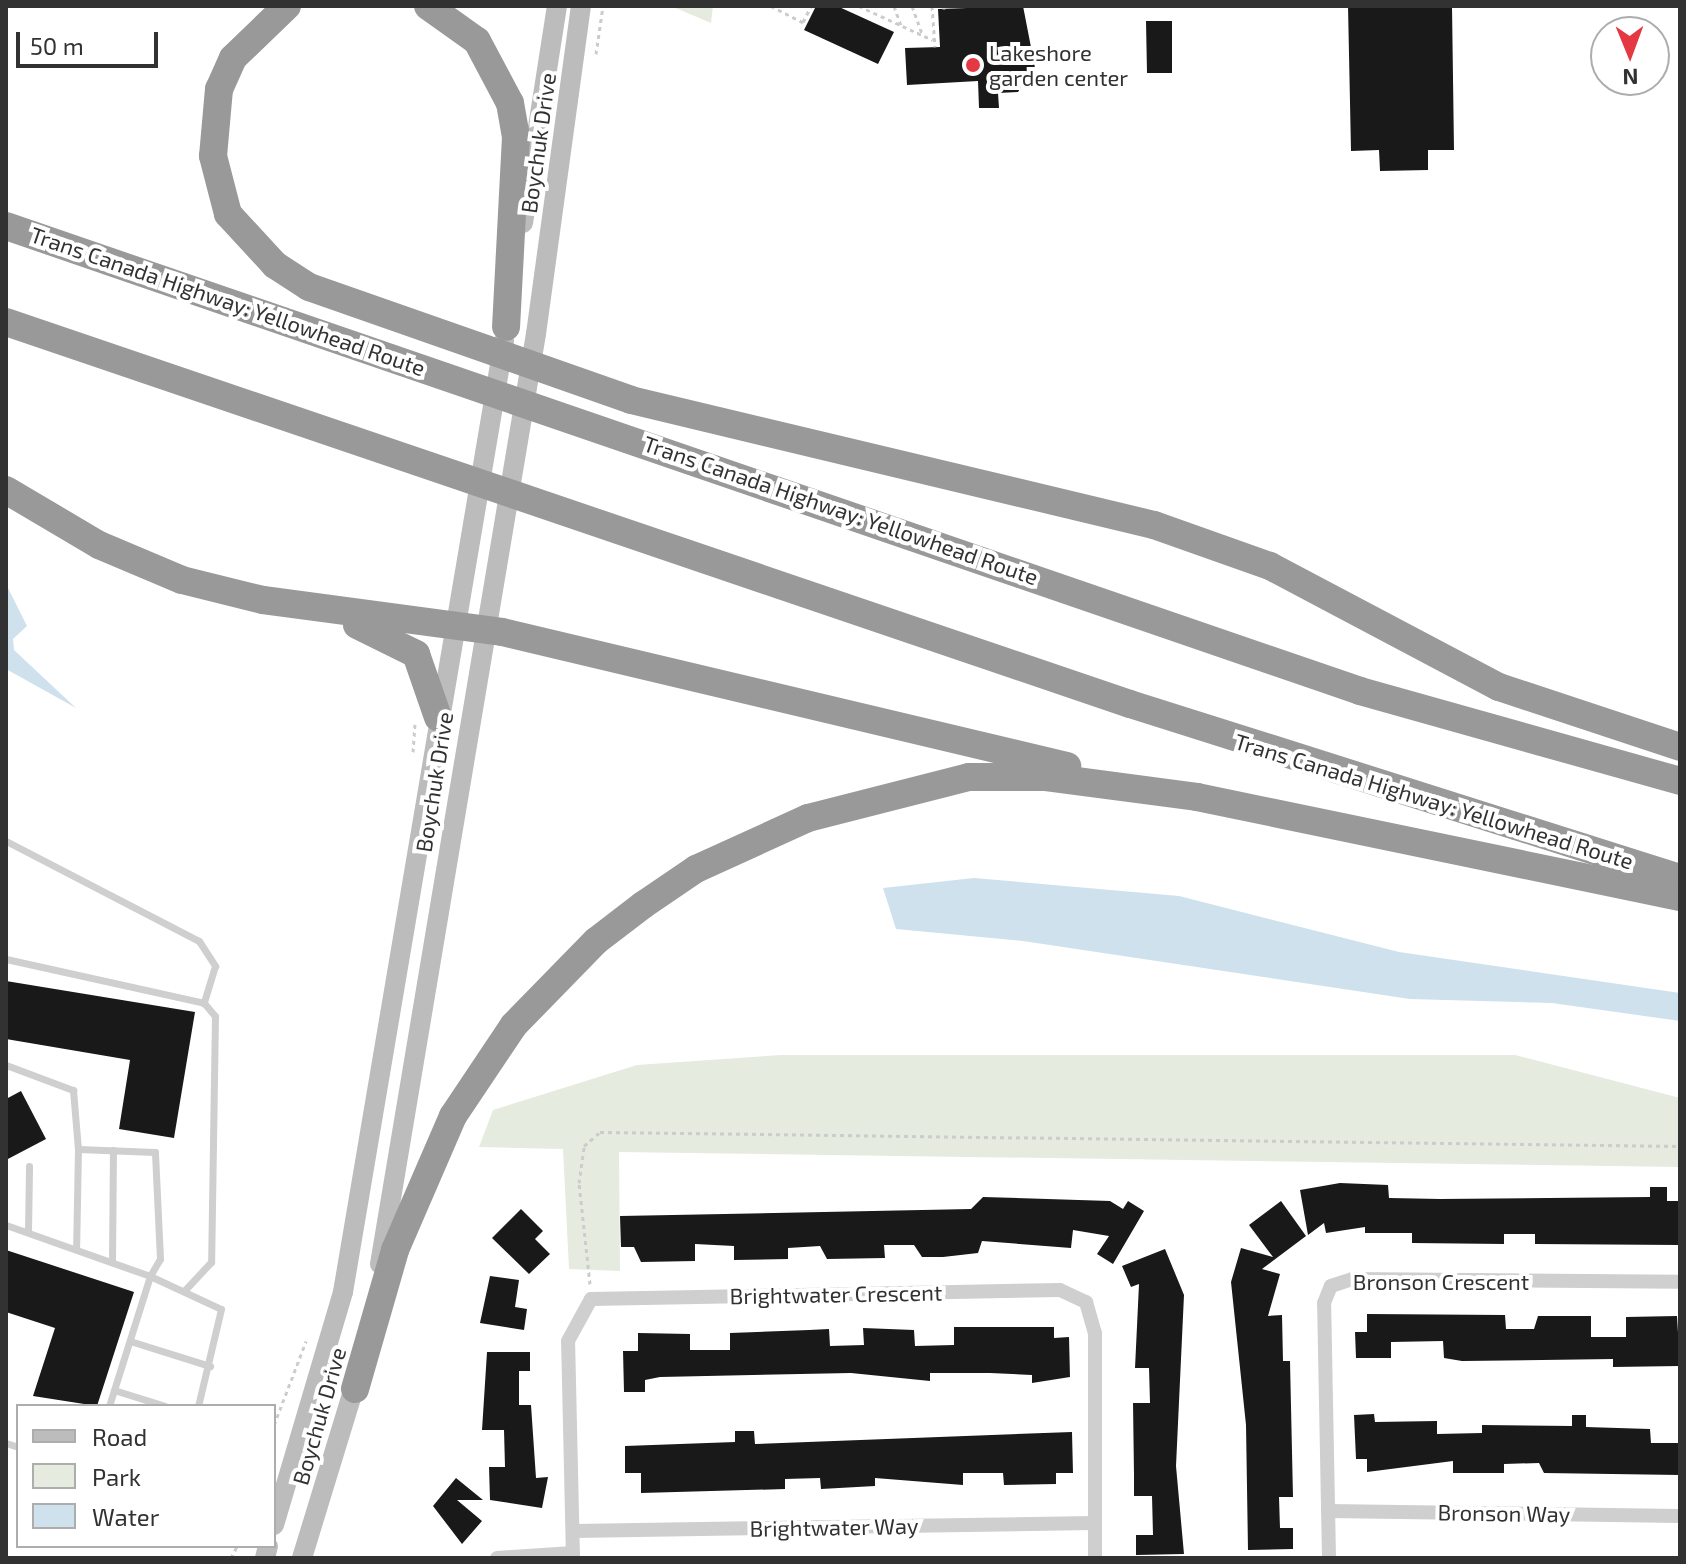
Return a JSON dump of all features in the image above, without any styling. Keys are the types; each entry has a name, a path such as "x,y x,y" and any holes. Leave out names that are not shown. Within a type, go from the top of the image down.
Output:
{"highway":[{"path":"285,6 233,58 219,89 213,156 228,214 275,265 309,287 631,400 1154,525 1270,566 1499,687 1680,747"},
{"path":"428,6 477,41 510,103 516,137 506,327"},
{"name":"Trans Canada Highway: Yellowhead Route","path":"6,226 1360,691 1680,781"},
{"name":"Trans Canada Highway: Yellowhead Route","path":"6,322 1130,704 1680,878"},
{"path":"6,490 143,565 399,641 416,654 438,717"},
{"path":"263,600 484,629 1197,797 1680,897"},
{"path":"355,1389 395,1250 481,1067 596,941 643,905 696,869 808,818 969,777 1046,777 1197,797"}],"main road":[{"name":"Boychuk Drive","path":"276,1518 343,1292 453,626 469,551 557,6"},
{"name":"Boychuk Drive","path":"302,1558 355,1389 536,334 581,6"}],"street":[{"name":"Bronson Crescent","path":"1329,1558 1324,1303 1331,1286 1352,1279 1680,1282"},
{"name":"Brightwater Crescent","path":"573,1556 568,1341 591,1299 1060,1290 1086,1302 1095,1333 1095,1558"},
{"name":"Bronson Way","path":"1328,1511 1680,1516"},
{"name":"Brightwater Way","path":"574,1531 1094,1523"},
{"path":"497,1558 573,1556"}],"lane":[{"path":"6,841 199,941 215,966 204,1003"},
{"path":"6,959 204,1003 215,1016 211,1262 184,1291"},
{"path":"6,1065 73,1090 78,1149 76,1249"},
{"path":"78,1149 155,1152 161,1162 160,1259 150,1276 110,1404"},
{"path":"112,1262 113,1150"},
{"path":"28,1232 29,1166"},
{"path":"6,1225 150,1276 221,1309 199,1404"},
{"path":"130,1341 210,1366"},
{"path":"114,1390 159,1404"}],"path":[{"path":"771,6 803,22 811,6"},
{"path":"859,6 933,40"},
{"path":"872,6 874,13"},
{"path":"894,6 901,25"},
{"path":"912,6 922,35"},
{"path":"932,6 935,47"},
{"path":"589,1272 579,1183 584,1146 600,1132 1680,1146"}],"green space":[{"path":"671,6 713,6 711,23"},
{"path":"781,1055 1515,1055 1680,1098 1680,1167 619,1152 620,1271 569,1269 563,1149 479,1147 493,1110 637,1065"}],"water":[{"path":"6,584 27,626 13,639 14,650 76,708 6,669"},
{"path":"974,878 1179,896 1399,952 1680,993 1680,1021 1552,1003 1410,999 1023,941 896,929 883,888"}],"building":[{"path":"816,6 837,6 894,32 878,64 804,30"},
{"path":"1023,6 1037,78 1026,79 1018,92 998,93 999,108 979,108 978,81 907,85 905,48 940,47 938,9"},
{"path":"1348,6 1452,6 1454,150 1428,150 1428,170 1380,171 1379,150 1351,151"},
{"path":"1146,21 1172,21 1172,73 1147,73"},
{"path":"6,981 195,1012 174,1138 119,1129 130,1060 6,1039"},
{"path":"21,1091 46,1139 6,1160 6,1099"},
{"path":"1340,1183 1388,1185 1389,1198 1440,1199 1650,1197 1650,1187 1667,1187 1667,1201 1680,1201 1680,1245 1535,1244 1535,1234 1504,1234 1504,1244 1412,1243 1412,1233 1365,1233 1365,1227 1326,1233 1324,1223 1308,1235 1300,1190"},
{"path":"983,1197 1110,1201 1123,1209 1128,1201 1144,1211 1113,1264 1097,1254 1109,1236 1073,1230 1071,1248 982,1241 978,1253 943,1257 922,1257 914,1245 884,1245 885,1258 827,1259 820,1246 788,1248 788,1259 734,1260 734,1246 695,1244 695,1261 641,1262 634,1247 621,1247 620,1216 971,1209"},
{"path":"1281,1201 1306,1236 1262,1269 1280,1274 1268,1316 1282,1315 1283,1361 1290,1361 1293,1497 1279,1497 1280,1528 1293,1528 1293,1549 1248,1550 1246,1425 1231,1282 1241,1248 1273,1257 1249,1225"},
{"path":"521,1209 543,1231 535,1239 550,1254 529,1274 492,1238"},
{"path":"1165,1249 1184,1295 1176,1466 1184,1554 1136,1555 1136,1535 1153,1535 1152,1496 1134,1496 1133,1403 1150,1403 1149,1368 1135,1368 1139,1284 1131,1287 1122,1266"},
{"path":"6,1250 134,1292 98,1404 33,1396 55,1328 6,1312"},
{"path":"490,1276 519,1280 515,1307 527,1309 524,1330 480,1323"},
{"path":"1367,1314 1505,1315 1506,1329 1534,1329 1538,1316 1591,1316 1591,1337 1626,1337 1626,1317 1677,1316 1680,1366 1613,1367 1613,1359 1462,1361 1444,1358 1443,1341 1391,1342 1391,1358 1356,1358 1355,1332 1367,1332"},
{"path":"954,1327 1054,1327 1054,1338 1069,1337 1070,1377 1032,1383 1032,1375 990,1373 930,1373 930,1381 851,1373 660,1377 645,1380 645,1392 624,1392 623,1351 638,1351 638,1333 690,1334 690,1350 730,1350 730,1333 829,1329 830,1346 864,1345 863,1328 914,1330 915,1346 954,1345"},
{"path":"487,1352 530,1352 530,1371 519,1371 519,1405 531,1405 536,1478 548,1477 542,1508 490,1500 489,1467 505,1467 504,1430 482,1430"},
{"path":"1374,1414 1375,1422 1437,1421 1437,1434 1482,1433 1482,1425 1572,1426 1572,1415 1586,1415 1586,1427 1650,1429 1651,1443 1680,1443 1680,1475 1544,1473 1539,1463 1504,1464 1504,1473 1453,1473 1453,1461 1367,1472 1367,1459 1356,1459 1354,1415"},
{"path":"735,1431 754,1431 755,1444 1072,1432 1073,1473 1056,1473 1056,1484 1004,1485 1003,1473 963,1473 963,1485 875,1478 875,1486 821,1489 820,1478 785,1479 785,1489 641,1493 641,1473 625,1473 625,1446 735,1442"},
{"path":"456,1478 483,1500 457,1500 482,1521 462,1544 433,1506"}],"place":[{"name":"Lakeshore garden center","path":"973,65"}]}
